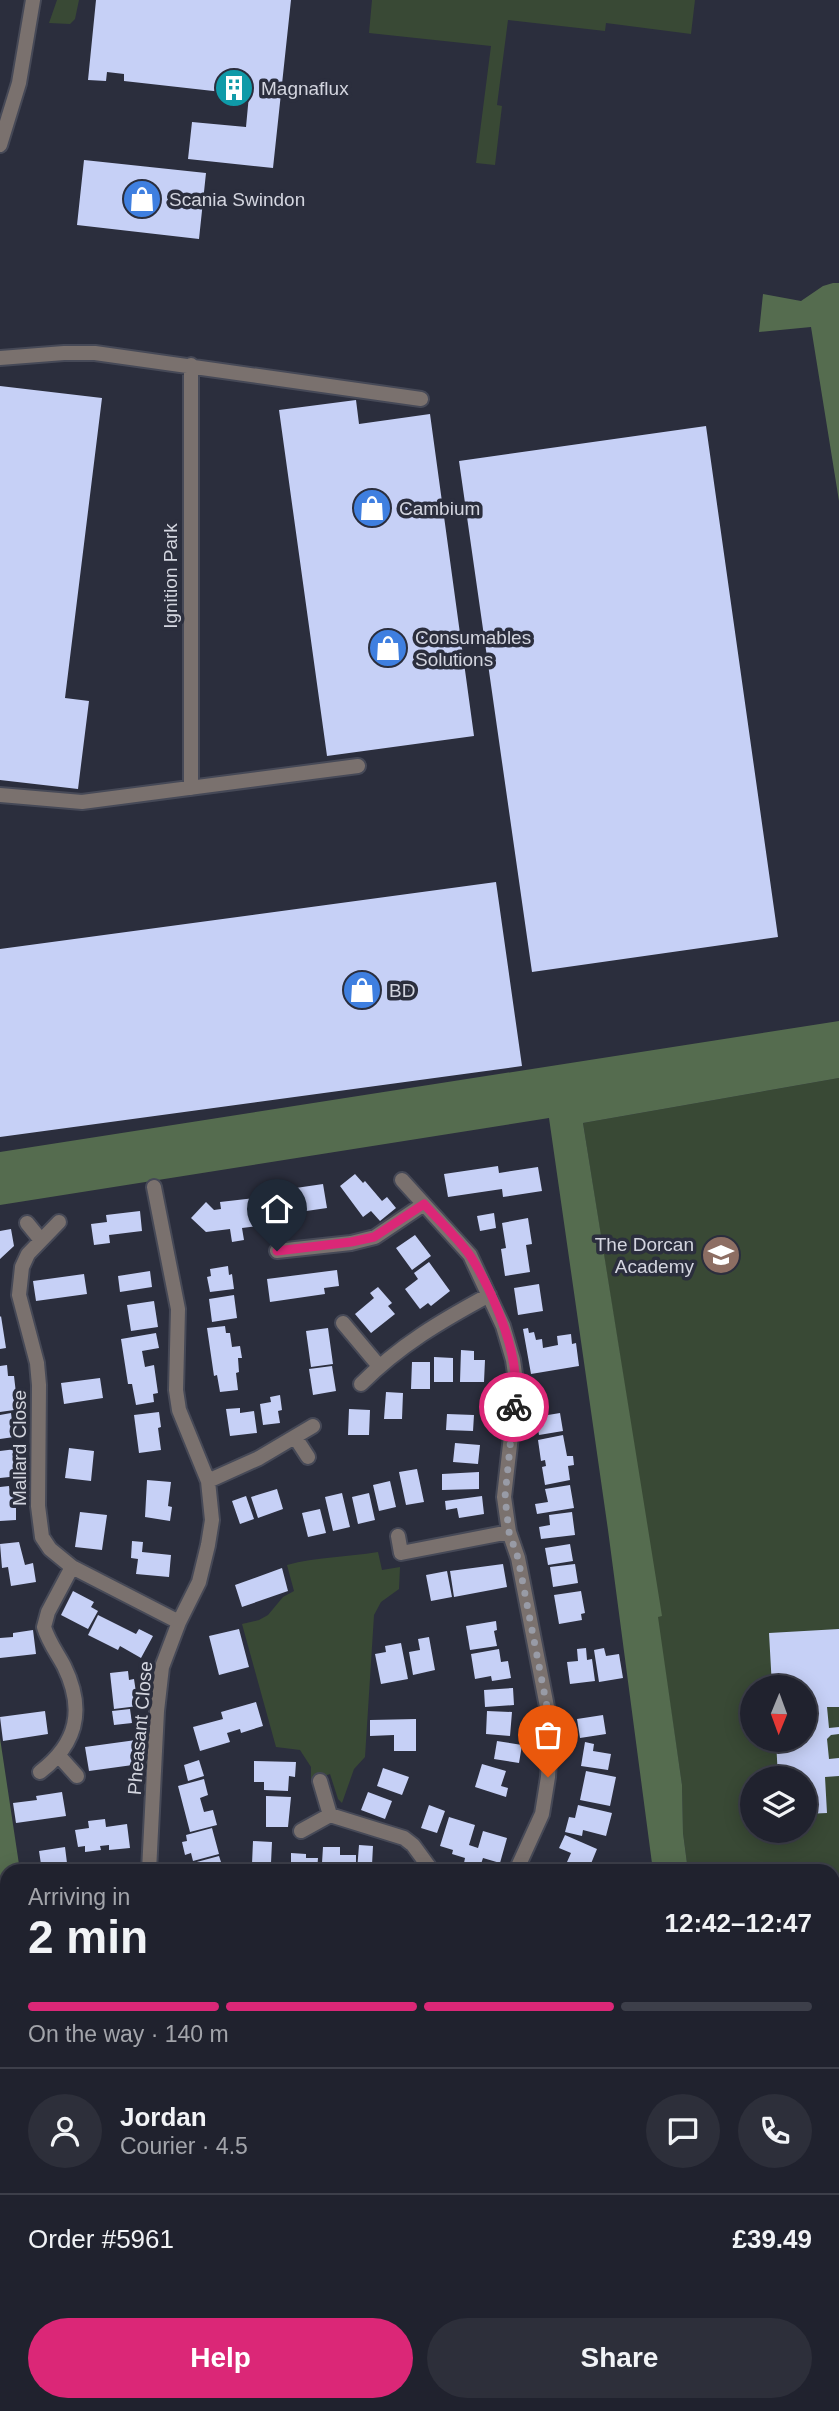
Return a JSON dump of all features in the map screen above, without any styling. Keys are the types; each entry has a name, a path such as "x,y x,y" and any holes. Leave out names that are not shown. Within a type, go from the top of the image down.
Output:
{"street":[{"path":"0,145 19,83 33,0"},
{"path":"0,358 64,353 95,354 191,365 421,399"},
{"name":"Ignition Park","path":"191,365 191,788"},
{"path":"0,795 82,802 358,766"},
{"path":"402,1180 470,1255 508,1343 515,1374 505,1497 509,1532 518,1558 548,1712 550,1743 542,1814 519,1864"},
{"name":"Pheasant Close","path":"149,1864 157,1710 162,1667 179,1622 199,1582 208,1545 212,1503 208,1481 179,1410 176,1379 178,1309 153,1187"},
{"path":"277,1251 374,1237 424,1204"},
{"name":"Mallard Close","path":"58,1222 28,1254 22,1267 19,1295 37,1363 39,1385 39,1524 50,1549 72,1567 179,1622"},
{"path":"27,1223 40,1239"},
{"path":"361,1384 379,1366 419,1335 489,1295"},
{"path":"343,1323 379,1366"},
{"path":"208,1481 235,1471 313,1426"},
{"path":"295,1437 308,1457"},
{"path":"398,1536 401,1553 509,1532"},
{"path":"40,1772 59,1756 71,1740 74,1727 74,1695 64,1665 45,1630 44,1621 72,1567"},
{"path":"59,1756 77,1776"},
{"path":"320,1782 330,1815"},
{"path":"301,1831 330,1815 404,1838 413,1845 427,1864"}],"green space":[{"path":"57,0 79,0 75,19 70,24 49,23"},
{"path":"372,0 695,0 691,34 606,23 605,31 508,20 497,105 502,106 495,165 476,163 491,46 369,33"},
{"path":"839,283 839,501 811,327 759,332 763,294 801,301 823,286"},
{"path":"839,1021 839,1078 583,1123 662,1616 658,1617 682,1785 687,1864 652,1864 549,1118 0,1205 0,1152"},
{"name":"The Dorcan Academy","path":"839,1078 839,1864 687,1864 682,1785 657,1616 661,1616 583,1123"},
{"path":"378,1552 382,1570 400,1567 399,1589 381,1602 374,1615 365,1757 354,1769 342,1803 338,1799 330,1774 311,1781 311,1767 300,1750 276,1747 242,1624 268,1615 283,1597 294,1591 287,1565"},
{"path":"0,1738 19,1864 0,1864"}],"building":[{"name":"Magnaflux","path":"96,0 291,0 273,168 188,159 192,122 246,127 249,95 124,81 124,74 107,72 106,81 88,80"},
{"name":"Scania Swindon","path":"84,160 206,173 199,239 77,225"},
{"path":"0,386 102,398 65,698 89,701 78,789 0,780"},
{"path":"356,400 359,424 430,414 474,736 327,756 279,410"},
{"path":"706,426 778,937 532,972 459,461"},
{"path":"496,882 522,1066 0,1137 0,949"},
{"path":"498,1166 499,1173 538,1167 542,1191 503,1197 502,1189 448,1197 444,1174"},
{"path":"355,1174 363,1183 365,1181 382,1201 387,1197 396,1208 380,1221 371,1211 363,1217 340,1186"},
{"path":"323,1184 327,1208 258,1218 259,1226 242,1228 244,1240 232,1242 230,1229 206,1232 191,1218 206,1202 214,1210 221,1209 220,1202"},
{"path":"140,1211 142,1231 109,1235 110,1243 94,1245 91,1224 107,1222 106,1215"},
{"path":"494,1213 496,1228 480,1231 477,1216"},
{"path":"528,1218 532,1244 526,1245 530,1272 505,1276 501,1249 506,1248 502,1223"},
{"path":"11,1229 14,1246 0,1259 0,1231"},
{"path":"415,1235 431,1256 412,1270 396,1248"},
{"path":"429,1262 450,1291 431,1306 428,1303 420,1309 405,1289 418,1279 414,1273"},
{"path":"228,1266 234,1289 210,1292 207,1277 211,1276 210,1269"},
{"path":"337,1270 339,1286 324,1288 325,1294 270,1302 267,1279"},
{"path":"150,1271 152,1287 120,1292 118,1276"},
{"path":"84,1274 87,1294 36,1301 33,1281"},
{"path":"539,1284 543,1311 518,1315 514,1288"},
{"path":"378,1287 392,1303 388,1306 395,1314 371,1333 355,1314 374,1298 370,1293"},
{"path":"234,1295 237,1318 212,1322 209,1299"},
{"path":"154,1301 158,1327 131,1331 127,1305"},
{"path":"0,1317 6,1348 0,1349"},
{"path":"225,1326 226,1333 230,1333 232,1347 240,1346 242,1358 238,1358 239,1372 236,1373 238,1390 220,1392 217,1375 214,1376 207,1328"},
{"path":"328,1328 333,1364 311,1367 306,1331"},
{"path":"528,1328 529,1333 534,1332 536,1340 542,1339 543,1348 558,1345 557,1336 571,1334 572,1344 576,1343 579,1366 531,1374 523,1329"},
{"path":"156,1333 159,1348 142,1351 145,1367 154,1365 158,1393 153,1394 154,1402 136,1405 132,1384 128,1384 121,1339"},
{"path":"461,1350 474,1351 474,1360 485,1360 484,1382 460,1382"},
{"path":"434,1357 453,1358 453,1382 434,1382"},
{"path":"412,1362 430,1362 430,1389 411,1389"},
{"path":"7,1365 8,1376 14,1376 17,1402 13,1402 14,1410 0,1412 0,1366"},
{"path":"332,1366 336,1391 313,1395 309,1369"},
{"path":"100,1378 103,1398 64,1404 61,1383"},
{"path":"386,1392 403,1393 402,1419 384,1419"},
{"path":"280,1395 280,1423 263,1425 260,1404 271,1402 270,1397"},
{"path":"240,1408 240,1413 254,1411 257,1433 230,1436 226,1409"},
{"path":"349,1409 370,1410 369,1435 348,1435"},
{"path":"159,1412 161,1450 139,1453 134,1415"},
{"path":"11,1413 14,1437 0,1439 0,1415"},
{"path":"560,1413 563,1431 539,1435 536,1417"},
{"path":"447,1414 474,1415 473,1431 446,1430"},
{"path":"563,1435 567,1456 573,1456 574,1465 568,1466 570,1480 545,1485 542,1467 546,1466 545,1460 541,1461 538,1440"},
{"path":"455,1443 480,1445 478,1464 453,1462"},
{"path":"69,1448 94,1451 91,1481 65,1478"},
{"path":"16,1449 19,1476 0,1478 0,1451"},
{"path":"417,1469 424,1502 406,1505 399,1472"},
{"path":"479,1472 479,1489 442,1490 442,1474"},
{"path":"147,1480 171,1482 168,1506 172,1507 170,1521 145,1517"},
{"path":"390,1481 396,1507 379,1511 373,1485"},
{"path":"570,1485 574,1508 537,1514 535,1504 548,1502 545,1489"},
{"path":"9,1486 10,1496 16,1495 16,1520 0,1521 0,1487"},
{"path":"277,1489 283,1509 258,1518 251,1497"},
{"path":"342,1493 350,1527 333,1531 325,1497"},
{"path":"369,1493 375,1520 358,1524 352,1497"},
{"path":"246,1496 254,1519 240,1524 232,1501"},
{"path":"482,1496 484,1514 459,1518 457,1508 446,1510 445,1501"},
{"path":"320,1509 326,1533 308,1537 302,1513"},
{"path":"80,1512 107,1515 102,1550 75,1547"},
{"path":"572,1512 575,1535 541,1539 539,1527 550,1525 549,1515"},
{"path":"132,1541 143,1542 142,1552 171,1555 169,1577 136,1574 138,1559 131,1558"},
{"path":"19,1542 25,1565 33,1563 36,1582 11,1586 8,1567 2,1568 0,1544"},
{"path":"570,1544 573,1561 548,1565 545,1548"},
{"path":"503,1564 507,1587 454,1597 450,1571"},
{"path":"575,1564 578,1583 553,1587 550,1567"},
{"path":"282,1568 288,1591 242,1607 235,1585"},
{"path":"447,1571 452,1597 431,1601 426,1575"},
{"path":"73,1591 94,1602 91,1607 98,1611 88,1629 61,1615"},
{"path":"581,1591 585,1613 581,1614 582,1620 559,1624 554,1595"},
{"path":"98,1615 136,1634 139,1629 153,1636 141,1658 120,1646 118,1650 88,1635"},
{"path":"496,1621 497,1630 494,1631 497,1646 470,1650 466,1626"},
{"path":"239,1629 249,1667 219,1675 209,1636"},
{"path":"839,1629 839,1707 827,1707 829,1728 839,1727 839,1734 831,1735 827,1739 829,1759 839,1758 839,1776 825,1777 827,1813 817,1813 817,1766 777,1766 777,1752 817,1752 817,1675 771,1675 769,1633"},
{"path":"33,1630 36,1654 0,1658 0,1638"},
{"path":"429,1637 435,1670 413,1675 409,1652 420,1650 418,1639"},
{"path":"401,1643 408,1679 381,1684 375,1654 386,1652 385,1646"},
{"path":"586,1648 587,1660 592,1659 595,1681 570,1684 567,1662 578,1661 577,1649"},
{"path":"604,1648 606,1656 619,1654 623,1678 599,1682 594,1650"},
{"path":"499,1649 501,1662 508,1661 511,1678 492,1681 491,1676 475,1679 471,1654"},
{"path":"128,1671 129,1680 134,1679 138,1706 114,1709 110,1673"},
{"path":"513,1688 514,1705 485,1707 484,1690"},
{"path":"256,1702 263,1726 241,1733 240,1729 227,1733 230,1742 200,1751 193,1727 223,1719 221,1712"},
{"path":"130,1709 132,1723 114,1725 112,1711"},
{"path":"45,1711 48,1734 3,1741 0,1717"},
{"path":"487,1711 512,1712 510,1736 486,1734"},
{"path":"603,1715 606,1734 580,1738 577,1719"},
{"path":"416,1719 416,1751 394,1751 394,1735 370,1736 370,1720"},
{"path":"136,1740 140,1764 89,1771 85,1747"},
{"path":"497,1741 522,1745 519,1763 494,1759"},
{"path":"585,1742 594,1744 593,1751 611,1754 608,1770 581,1766"},
{"path":"199,1760 204,1776 188,1781 184,1765"},
{"path":"254,1761 296,1762 295,1777 289,1776 288,1791 264,1790 264,1782 254,1782"},
{"path":"482,1764 506,1771 501,1786 508,1788 506,1797 475,1787"},
{"path":"383,1768 409,1777 402,1795 377,1786"},
{"path":"586,1771 616,1777 610,1806 580,1800"},
{"path":"204,1779 208,1795 200,1798 204,1812 213,1810 217,1825 190,1832 178,1786"},
{"path":"62,1792 66,1816 16,1823 13,1803 37,1800 36,1796"},
{"path":"368,1792 392,1801 385,1819 361,1810"},
{"path":"266,1796 291,1797 288,1827 266,1827"},
{"path":"429,1805 445,1811 437,1833 421,1828"},
{"path":"578,1805 612,1813 606,1836 583,1830 582,1836 565,1832 569,1817 575,1818"},
{"path":"449,1817 475,1825 469,1845 478,1848 483,1831 507,1838 500,1863 483,1858 481,1864 464,1863 465,1858 440,1846"},
{"path":"105,1819 106,1827 127,1824 130,1848 109,1850 109,1845 100,1846 101,1850 85,1852 85,1846 78,1847 75,1830 89,1828 88,1821"},
{"path":"212,1828 219,1854 193,1861 191,1853 185,1855 182,1842 187,1841 186,1835"},
{"path":"565,1835 597,1849 591,1864 572,1864 567,1862 571,1853 559,1848"},
{"path":"253,1841 272,1842 271,1863 287,1864 255,1864 252,1864"},
{"path":"359,1845 373,1846 372,1864 358,1864"},
{"path":"65,1847 67,1864 41,1864 39,1851"},
{"path":"323,1847 340,1847 340,1855 356,1855 356,1864 322,1863"},
{"path":"291,1853 306,1854 306,1858 318,1858 318,1864 291,1864"},
{"path":"219,1856 222,1864 193,1864"}],"way so far":[{"path":"514,1407 505,1497 507,1520 518,1558 548,1712 548,1777"}],"place":[{"name":"Magnaflux","path":"234,88"},
{"name":"Scania Swindon","path":"142,199"},
{"name":"Cambium","path":"372,508"},
{"name":"Consumables Solutions","path":"388,648"},
{"name":"BD","path":"362,990"},
{"name":"The Dorcan Academy","path":"721,1255"}],"route":[{"path":"277,1251 374,1237 424,1204 470,1255 503,1326 515,1374 514,1407"}]}
